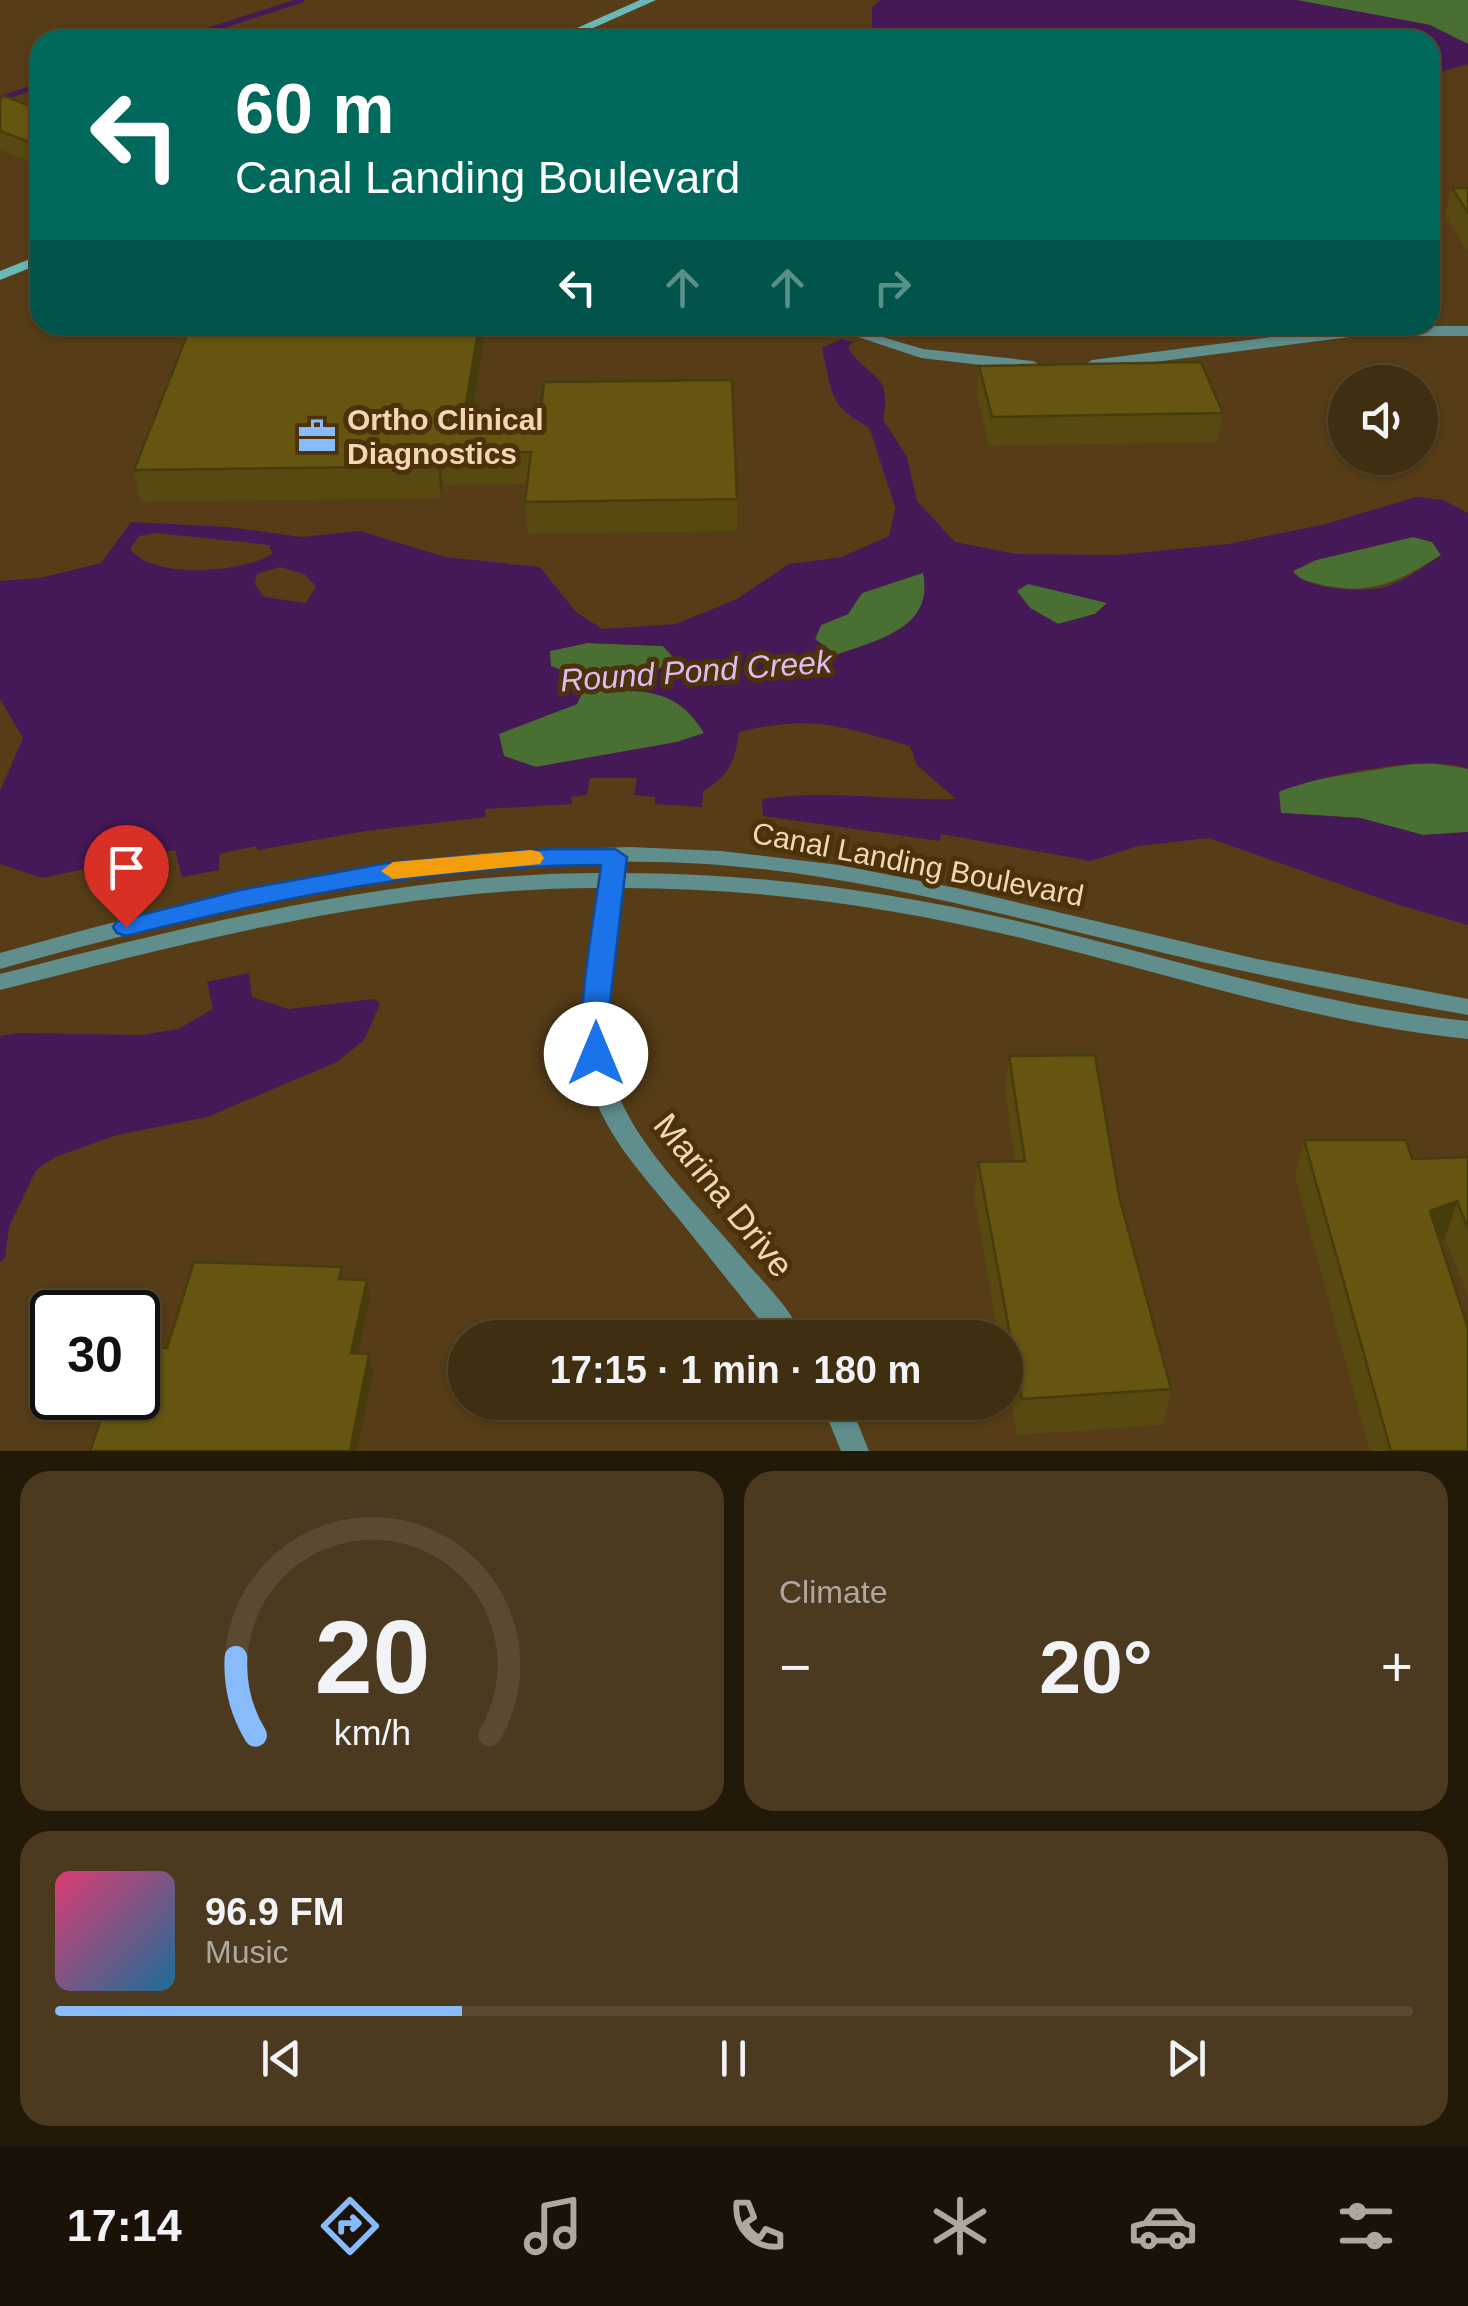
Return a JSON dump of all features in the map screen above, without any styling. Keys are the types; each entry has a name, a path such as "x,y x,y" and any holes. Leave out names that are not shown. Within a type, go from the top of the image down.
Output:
{"main road":[{"path":"580,30 650,0"},
{"path":"0,276 30,263"}],"street":[{"path":"1440,331 1468,331"},
{"path":"868,335 937,356 1045,366"},
{"path":"1073,366 1325,335"},
{"name":"Canal Landing Boulevard","path":"0,982 302,910 613,868 720,858 818,870 1024,911 1303,977 1468,1007"},
{"name":"Canal Landing Boulevard","path":"0,961 240,899 369,874 480,862 613,868 930,909 1216,982 1429,1026 1468,1030"},
{"name":"Marina Drive","path":"613,868 595,1020 598,1071 604,1088 619,1123 642,1155 776,1320"},
{"path":"843,1420 856,1451"}],"green space":[{"path":"1296,0 1468,0 1468,44 1430,25"},
{"path":"1413,537 1432,542 1441,555 1405,576 1373,587 1319,584 1297,578 1293,571 1316,560"},
{"path":"923,572 921,607 900,629 836,655 815,639 821,625 848,614 862,593"},
{"path":"1028,583 1108,602 1095,614 1058,624 1030,608 1017,591"},
{"path":"587,643 663,646 673,657 653,674 583,678 550,666 550,651"},
{"path":"582,691 636,691 666,697 692,717 704,733 677,742 535,767 504,756 498,734 577,704"},
{"path":"1424,762 1468,769 1468,832 1423,835 1360,818 1280,813 1279,791 1313,780"}],"water":[{"path":"880,0 1296,0 1440,30 872,30 872,8"},
{"path":"1440,30 1468,44 1468,64 1440,72"},
{"path":"842,339 853,342 848,347 855,358 881,383 883,419 907,457 917,501 955,542 1016,554 1118,555 1228,544 1326,524 1416,497 1443,500 1468,513 1468,769 1402,765 1345,773 1279,792 1281,813 1360,818 1423,835 1468,832 1468,925 1399,905 1209,838 1138,846 1091,861 941,834 940,841 763,816 762,799 786,796 956,799 917,765 910,746 845,728 807,723 739,732 729,767 703,791 702,807 655,804 655,797 634,795 637,778 590,778 587,795 571,797 572,804 485,809 486,817 366,831 258,850 256,846 219,854 219,870 182,877 175,850 42,878 0,864 0,791 23,738 0,699 0,581 40,578 101,563 131,522 227,527 302,537 360,531 445,557 540,567 576,612 602,629 676,624 737,599 789,564 842,557 889,536 897,502 876,431 841,407 822,348","holes":["156,533 269,545 272,554 240,566 177,569 141,559 130,549 139,536","1413,537 1432,542 1441,555 1400,581 1376,589 1322,586 1293,571 1316,560","280,567 304,574 316,586 306,603 264,597 255,584 257,574","923,573 924,592 912,619 885,637 836,655 815,639 821,625 848,614 862,593","1028,584 1107,603 1095,614 1058,624 1030,608 1017,591","587,643 663,646 673,657 653,674 583,678 551,666 550,651","583,691 652,693 680,705 704,733 677,742 536,767 504,756 499,734 577,704"]},
{"path":"249,973 252,997 288,1009 374,999 380,1004 364,1040 337,1062 207,1117 117,1135 55,1157 36,1170 9,1227 5,1258 0,1263 0,1036 142,1035 178,1029 213,1009 207,982"}],"building":[{"path":"5,96 30,106 30,142 0,131 0,98"},
{"path":"1452,188 1468,188 1468,213"},
{"name":"Ortho Clinical Diagnostics","path":"187,335 477,335 465,410 541,409 544,382 732,380 737,499 525,502 531,452 440,454 438,466 134,470"},
{"path":"1201,362 1223,413 992,417 979,366"},
{"path":"1095,1055 1119,1196 1171,1389 1023,1399 1023,1320 1007,1320 978,1162 1025,1161 1009,1056"},
{"path":"1304,1140 1406,1140 1412,1159 1468,1157 1468,1229 1457,1201 1430,1211 1468,1328 1468,1451 1391,1451"},
{"path":"194,1262 342,1267 339,1279 367,1280 351,1353 369,1354 350,1451 90,1451 101,1420 160,1420 160,1348 167,1348"}],"waterway":[{"path":"209,30 302,0"},
{"path":"0,99 30,88"},
{"name":"Round Pond Creek","path":"871,423 899,509"}],"slow traffic":[{"path":"393,871 531,858"}],"place":[{"name":"Ortho Clinical Diagnostics","path":"317,436"}],"route":[{"path":"126,927 310,884 388,871 550,857 615,857 595,1020 596,1054"}]}
